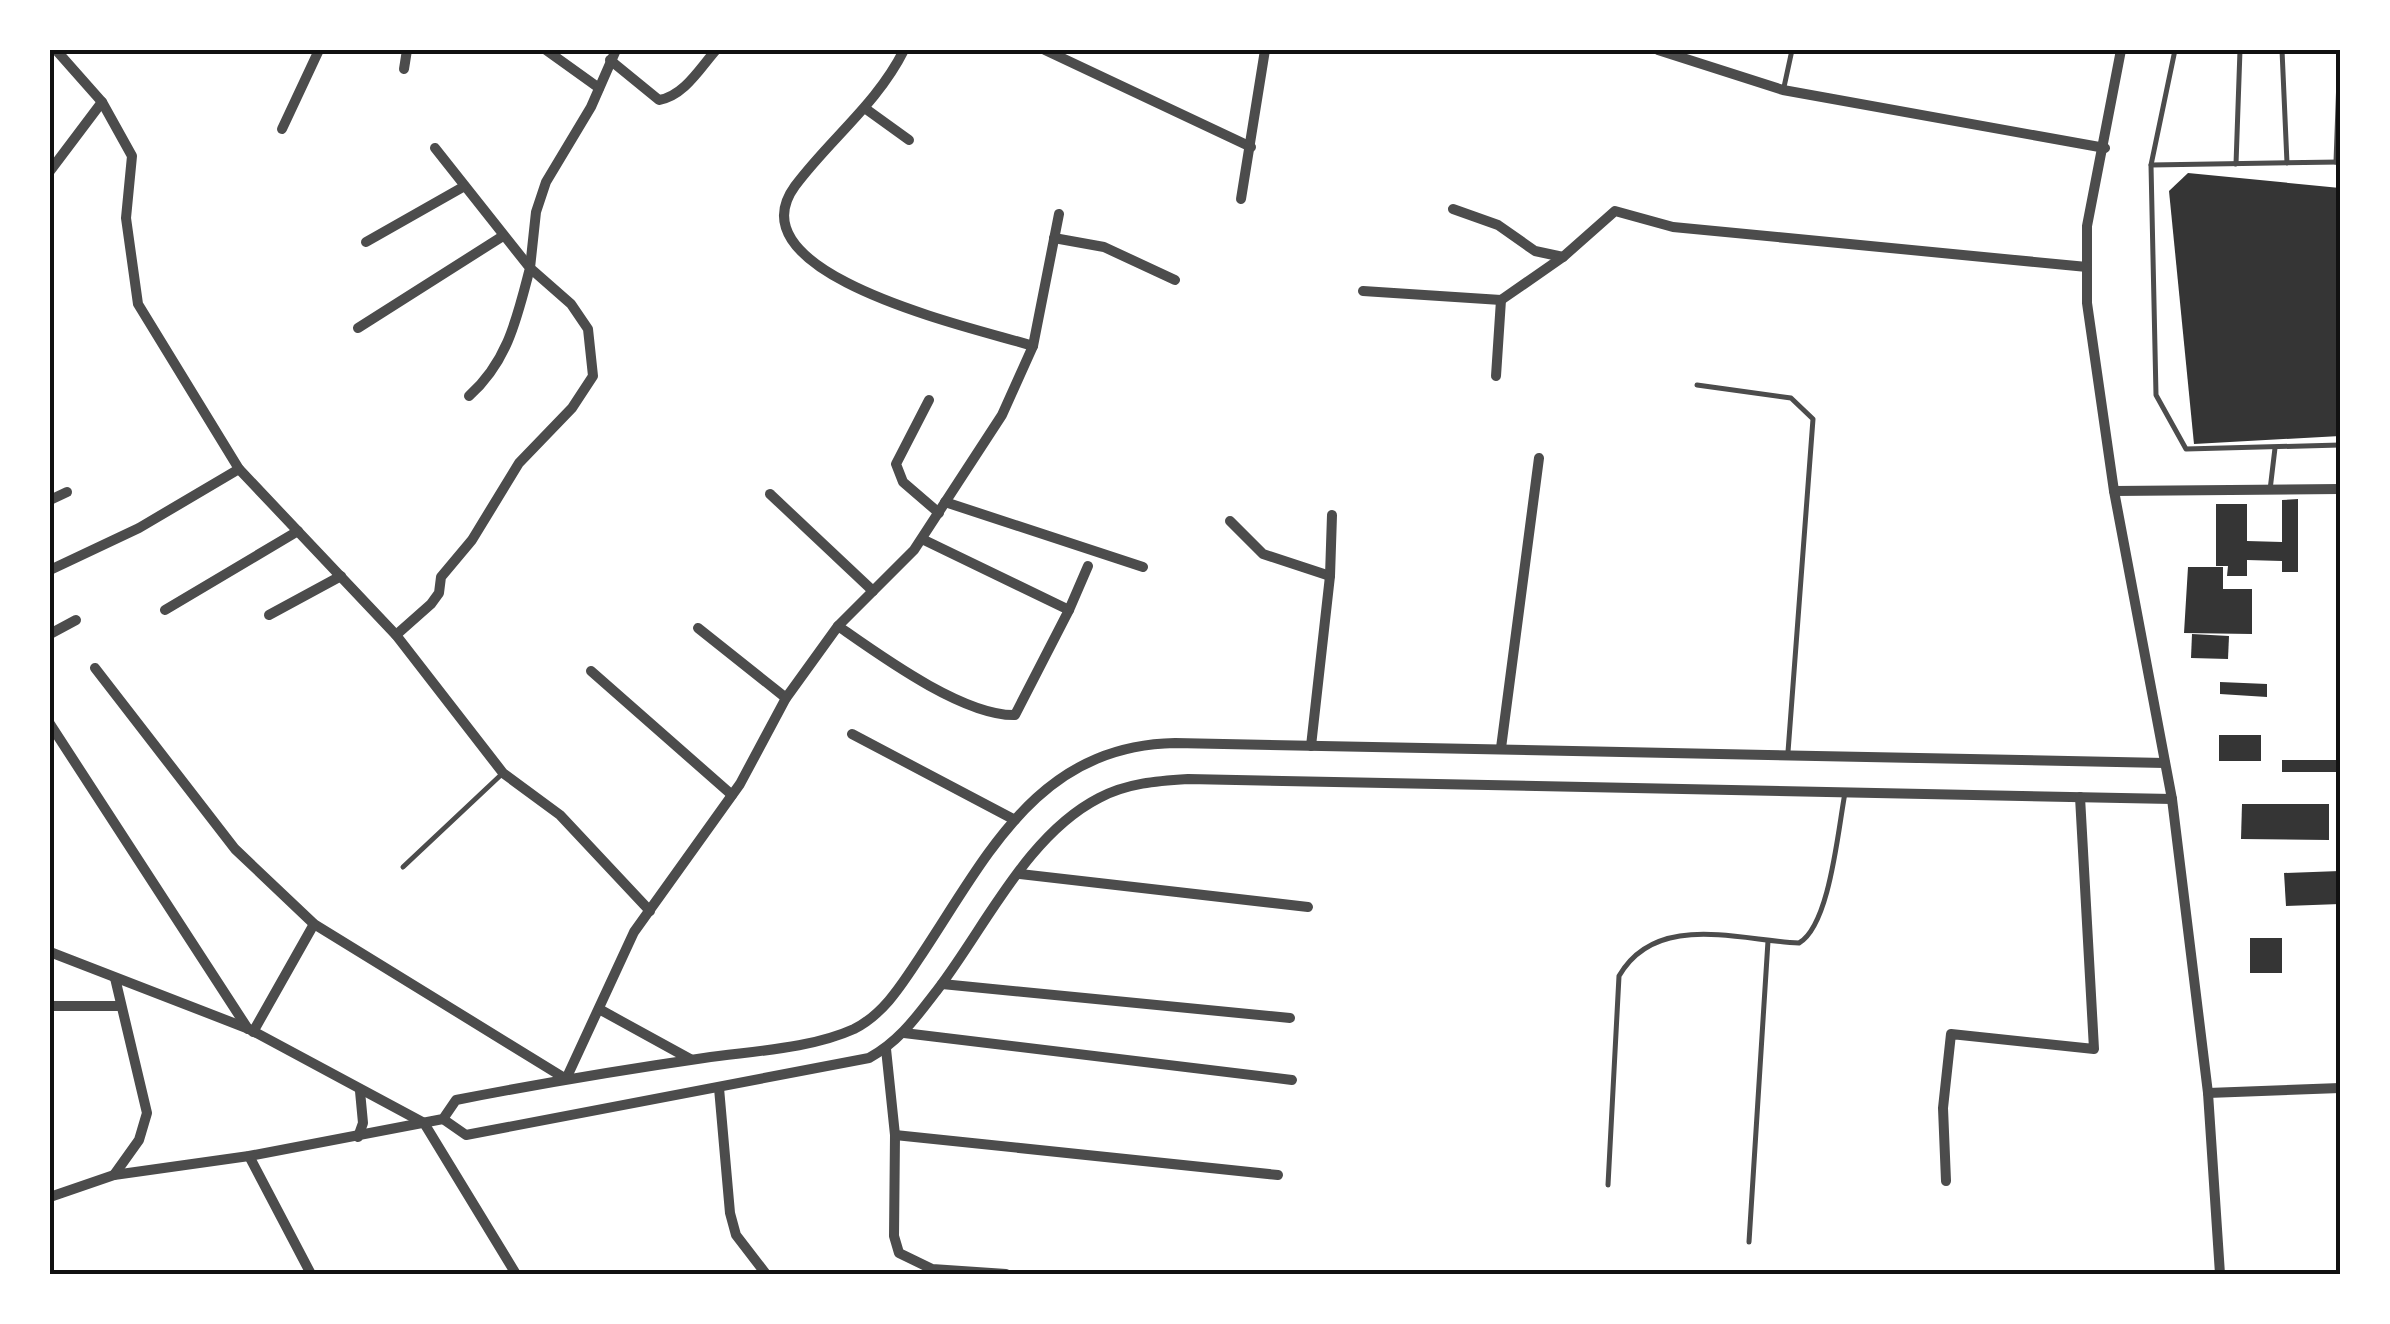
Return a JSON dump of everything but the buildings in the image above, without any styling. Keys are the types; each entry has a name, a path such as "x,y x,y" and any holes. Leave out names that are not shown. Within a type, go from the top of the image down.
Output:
{"street":[{"path":"282,129 319,50"},
{"path":"404,69 407,50"},
{"path":"546,50 599,88"},
{"path":"470,396 488,379 512,338 530,268 536,212 546,182 599,88 613,55 658,100 671,98 684,87 716,50"},
{"path":"904,50 866,109 794,188 782,212 783,227 814,261 855,291 1033,346"},
{"path":"1045,50 1251,147"},
{"path":"1242,199 1265,50"},
{"path":"1658,50 1783,90 2104,148"},
{"path":"2122,50 2088,226 2087,303 2114,491 2172,800 2208,1093 2220,1274"},
{"path":"63,53 102,102 132,156 126,218 138,304 239,469 396,634 503,773 560,814 650,911"},
{"path":"50,171 102,102"},
{"path":"866,109 908,140"},
{"path":"396,634 431,604 439,593 441,577 472,540 519,464 572,408 593,376 588,329 571,304 530,268 434,148"},
{"path":"366,242 462,187"},
{"path":"1453,208 1498,225 1535,251 1563,257"},
{"path":"1362,292 1501,300 1563,257 1615,211 1673,227 2088,267"},
{"path":"566,1078 634,932 732,794 786,698 838,626 922,539 1002,415 1033,346 1059,214"},
{"path":"358,328 503,236"},
{"path":"1054,238 1104,247 1175,280"},
{"path":"1496,376 1501,300"},
{"path":"929,400 896,464 903,482 942,508 1143,567"},
{"path":"1502,748 1539,458"},
{"path":"50,570 139,528 239,469"},
{"path":"2114,491 2340,489"},
{"path":"50,500 67,492"},
{"path":"770,494 873,591"},
{"path":"1310,746 1330,576 1332,515"},
{"path":"1230,521 1262,554 1330,576"},
{"path":"164,610 298,531"},
{"path":"922,539 1069,610"},
{"path":"838,626 877,653 976,707 1015,715 1088,566"},
{"path":"269,615 341,576"},
{"path":"50,634 76,620"},
{"path":"698,628 786,698"},
{"path":"95,668 235,849 314,924 566,1078"},
{"path":"591,672 732,794"},
{"path":"50,724 251,1030"},
{"path":"852,734 1016,820"},
{"path":"50,1196 114,1175 250,1156 443,1119 456,1100 566,1078 814,1040 852,1030 871,1019 908,976 1016,820 1057,780 1084,761 1115,748 1175,743 2165,763"},
{"path":"443,1119 466,1134 851,1063 886,1049 904,1033 942,984 1020,874 1077,810 1142,782 1188,778 2172,800"},
{"path":"1946,1182 1944,1108 1952,1034 2094,1048 2080,798"},
{"path":"1020,874 1308,908"},
{"path":"251,1030 314,924"},
{"path":"50,952 251,1030 424,1123 516,1274"},
{"path":"114,1175 139,1140 147,1113 115,978"},
{"path":"942,984 1290,1018"},
{"path":"50,1006 120,1006"},
{"path":"599,1009 691,1060"},
{"path":"904,1033 1292,1080"},
{"path":"886,1049 895,1135 894,1236 899,1253 932,1269 1006,1274"},
{"path":"719,1088 730,1213 736,1234 766,1274"},
{"path":"2208,1093 2340,1088"},
{"path":"358,1137 363,1123 360,1092"},
{"path":"895,1135 1278,1175"},
{"path":"250,1156 311,1274"}],"lane":[{"path":"1783,90 1792,50"},
{"path":"2175,50 2151,165 2156,395 2186,449 2340,445"},
{"path":"2236,164 2240,50"},
{"path":"2282,50 2287,163"},
{"path":"2151,165 2338,162 2340,50"},
{"path":"1696,385 1791,398 1813,420 1788,756"},
{"path":"2270,490 2275,446"},
{"path":"403,867 503,773"},
{"path":"1608,1186 1619,976 1627,962 1662,936 1799,942 1811,936 1820,916 1845,792"},
{"path":"1749,1242 1768,941"}]}
